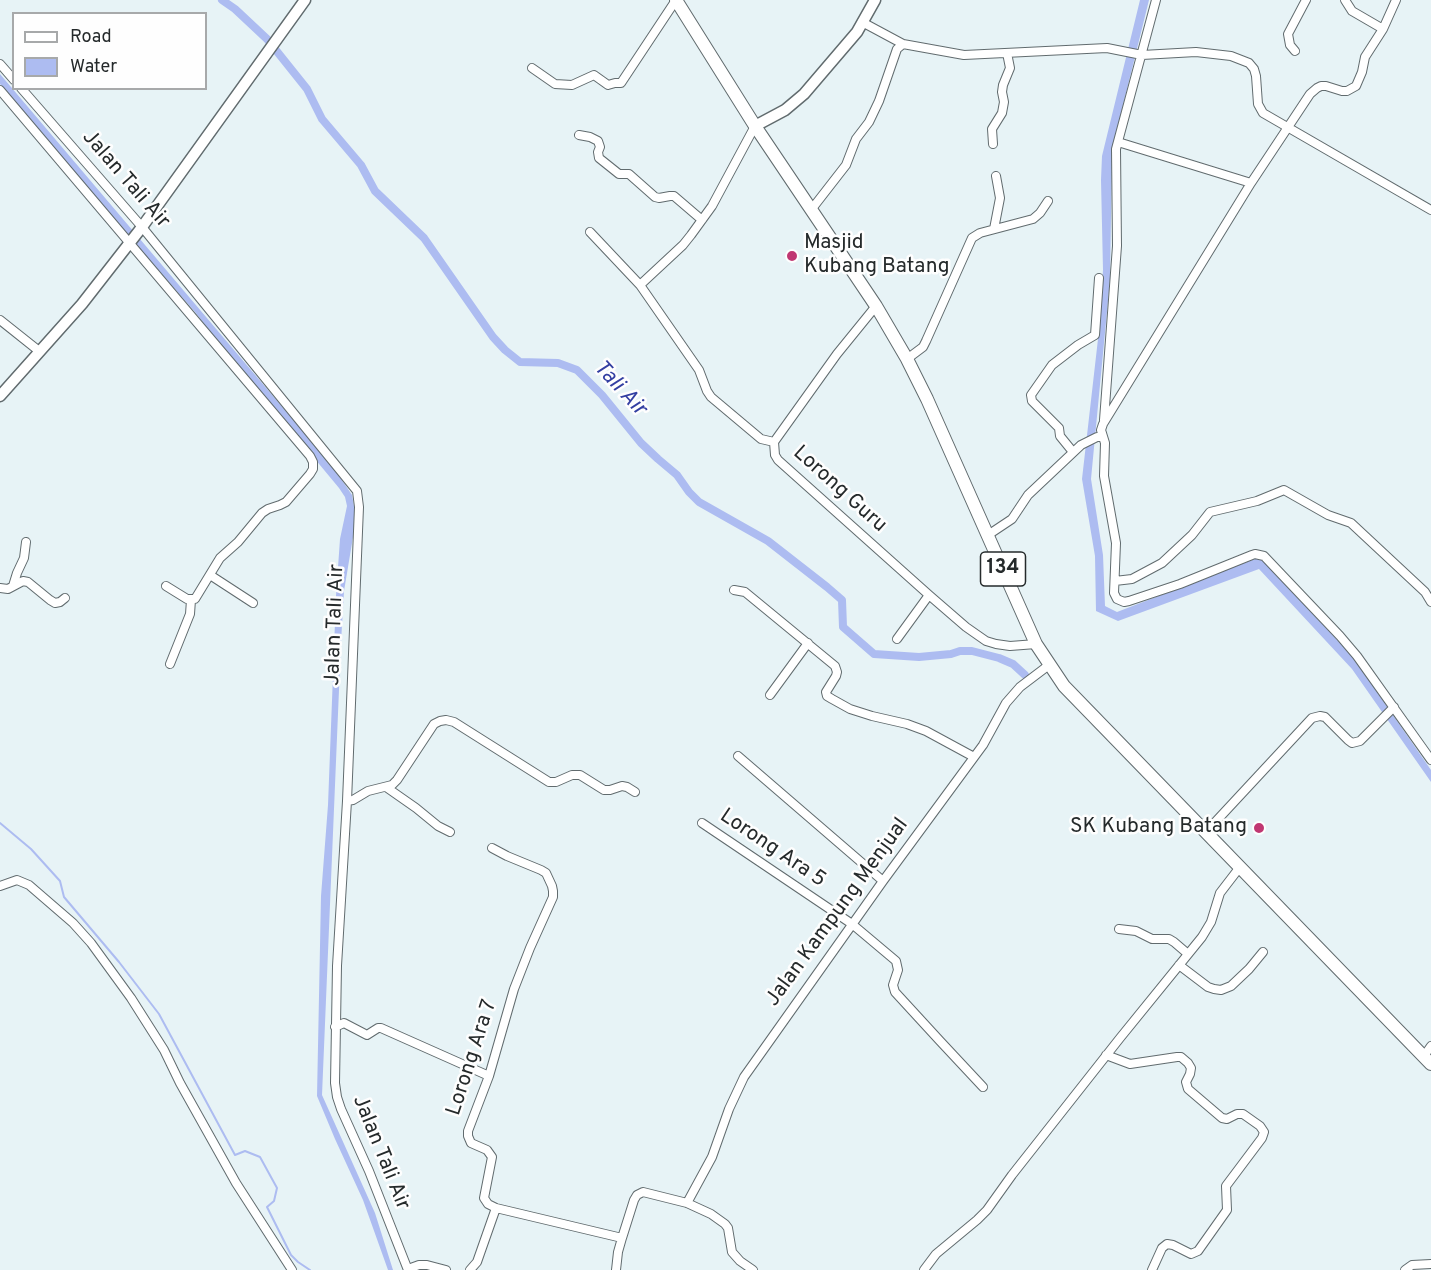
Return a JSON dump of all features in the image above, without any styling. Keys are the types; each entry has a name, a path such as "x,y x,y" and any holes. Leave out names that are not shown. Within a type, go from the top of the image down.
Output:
{"main road":[{"name":"134","path":"676,0 755,126 876,306 907,359 1036,644 1049,665 1071,694 1428,1055"}],"street":[{"path":"0,396 82,304 141,229 305,0"},
{"path":"532,68 555,84 574,85 594,75 608,85 621,83 676,0"},
{"path":"639,285 683,245 702,220 712,206 755,126 785,110 804,94 850,41 875,0"},
{"path":"1104,422 1117,246 1116,149 1139,55 1156,0"},
{"path":"1295,51 1290,45 1288,33 1306,0"},
{"path":"1345,0 1352,11 1383,29"},
{"path":"1396,0 1383,29 1365,57 1356,86 1347,91 1326,86 1317,88 1310,94 1251,183 1104,422 1100,437 1105,447 1104,476 1116,543 1114,593 1117,599 1129,601 1180,584 1252,555 1264,555 1357,656 1431,760"},
{"path":"862,22 903,44 964,55 1107,48 1139,55 1196,52 1231,56 1249,63 1256,72 1257,101 1261,110 1288,128 1431,210"},
{"path":"811,210 846,165 855,141 869,123 897,50 903,44"},
{"path":"993,144 992,129 1002,113 1003,85 1010,68 1007,53"},
{"path":"0,64 12,78"},
{"name":"Jalan Tali Air","path":"0,90 313,462 310,474 286,502 268,508 262,513 238,542 220,558 210,575"},
{"name":"Jalan Tali Air","path":"23,90 141,229 357,491 359,507 338,955 335,1083 340,1109 369,1171 408,1270"},
{"path":"579,135 590,136 598,141 599,158 619,174 629,174 656,198 674,196 702,220"},
{"path":"1118,142 1251,183"},
{"path":"994,230 1000,198 996,177"},
{"path":"907,359 926,341 970,240 977,234 1036,217 1048,201"},
{"name":"Lorong Guru","path":"590,232 639,285 699,370 711,397 761,439 774,442 775,455 778,460 966,627 996,644 1010,646 1036,644"},
{"path":"1073,452 1061,437 1059,428 1030,397 1052,365 1095,335 1099,278"},
{"path":"774,442 837,354 876,306"},
{"path":"0,320 39,351"},
{"path":"988,535 1011,519 1028,495 1083,443 1100,437"},
{"path":"1115,581 1130,579 1163,562 1193,534 1210,512 1257,501 1284,490 1328,515 1350,522 1425,592 1431,602"},
{"path":"13,586 24,558 26,542"},
{"path":"191,600 198,596 210,575 253,603"},
{"path":"0,588 8,589 23,581 33,584 55,603 65,598"},
{"path":"166,586 191,600"},
{"path":"734,591 745,592 835,666 836,676 826,692 827,696 850,709 926,731 974,757"},
{"path":"897,639 929,595"},
{"path":"170,664 190,614 191,600"},
{"path":"770,695 808,644"},
{"name":"Jalan Kampung Menjual","path":"687,1203 712,1156 729,1109 744,1077 882,881 983,745 1006,703 1020,687 1049,665"},
{"path":"1206,832 1312,718 1325,717 1352,742 1360,741 1393,709"},
{"path":"347,801 368,791 392,785 398,780 434,724 446,720 549,782 576,775 604,790 622,786 635,792"},
{"path":"738,756 882,881"},
{"path":"386,787 438,826 450,832"},
{"name":"Lorong Ara 5","path":"702,823 852,924 896,961 898,970 893,985 895,992 983,1087"},
{"name":"Lorong Ara 7","path":"492,848 546,873 553,891 514,990 489,1076 468,1136 471,1143 487,1150 492,1156 484,1198 496,1208"},
{"path":"924,1270 936,1254 987,1210 1012,1175 1202,937 1211,922 1220,893 1240,867"},
{"path":"0,886 17,880 29,885 73,923 91,944 159,1041 236,1184 292,1270"},
{"path":"1119,929 1134,930 1152,939 1169,939 1188,954"},
{"path":"1179,965 1208,987 1221,990 1231,986 1263,952"},
{"path":"335,1027 344,1023 367,1035 381,1028 489,1076"},
{"path":"1106,1056 1130,1064 1181,1058 1191,1068 1185,1084 1188,1089 1222,1118 1227,1119 1243,1114 1260,1126 1263,1132 1262,1137 1226,1185 1227,1210 1198,1251 1191,1254 1167,1244 1162,1248 1152,1270"},
{"path":"616,1270 618,1252 634,1200 637,1194 650,1192 687,1203 711,1214 725,1224 728,1228 732,1252 740,1262 753,1270"},
{"path":"470,1270 477,1262 496,1208 622,1238"},
{"path":"1405,1270 1412,1265 1431,1264"},
{"path":"408,1270 419,1265 446,1270"}],"water":[{"path":"1140,0 1149,0 1112,150 1110,280 1091,479 1103,555 1105,606 1117,612 1260,557 1352,656 1431,770 1431,782 1352,669 1259,569 1118,621 1096,611 1095,556 1082,479 1098,339 1103,270 1102,156"},
{"path":"0,74 329,462 352,495 354,531 344,591 341,642 322,1095 375,1213 393,1270 388,1270 363,1200 317,1096 321,896 328,805 336,596 340,539 347,506 345,497 195,312 0,84"}],"waterway":[{"name":"Tali Air","path":"222,0 267,39 307,89 322,119 361,165 375,191 424,238 493,337 505,350 520,362 558,363 577,370 602,395 641,443 677,475 699,502 768,541 842,600 843,627 874,654 919,657 972,651 1013,664 1025,675"},
{"path":"0,823 31,849 60,881 64,897 159,1014 235,1155 245,1151 260,1157 277,1188 274,1201 267,1207 291,1255 310,1270"}],"place":[{"name":"Masjid Kubang Batang","path":"792,256"},
{"name":"SK Kubang Batang","path":"1259,828"}]}
